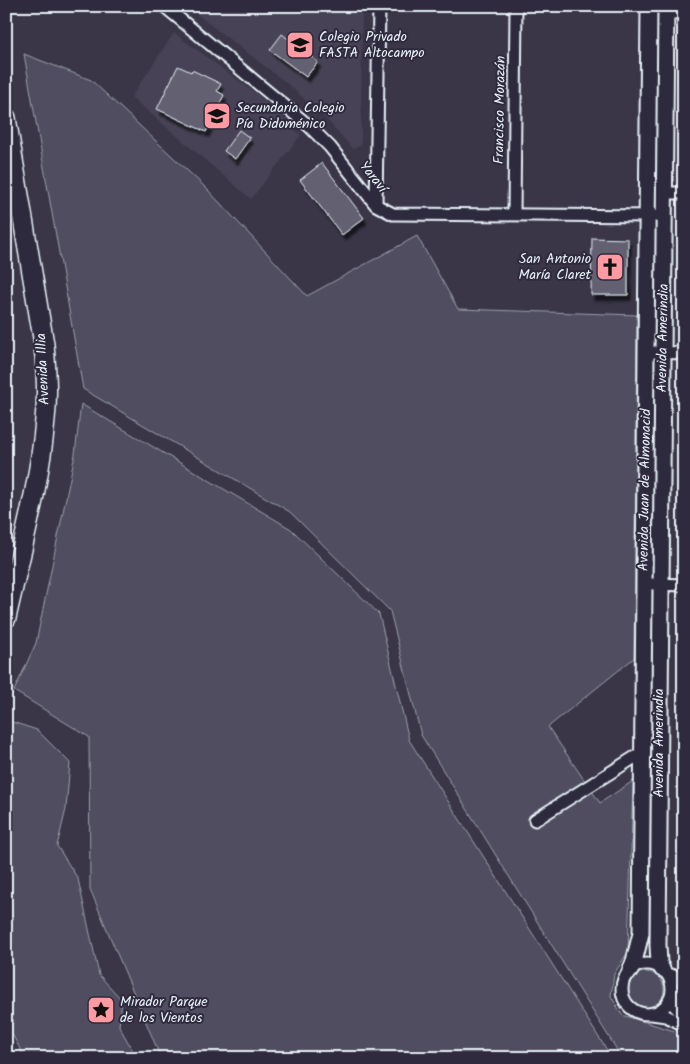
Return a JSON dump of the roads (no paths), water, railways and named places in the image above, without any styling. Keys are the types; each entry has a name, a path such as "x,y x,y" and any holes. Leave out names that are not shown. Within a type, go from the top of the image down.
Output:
{"main road":[{"name":"Avenida Illia","path":"6,118 44,344 47,380 46,419 42,452 6,618"}],"street":[{"name":"Yaraví","path":"164,6 309,126 330,146 376,206 385,211 393,214 664,216"},
{"path":"376,206 379,6"},
{"name":"Francisco Morazán","path":"514,215 516,6"},
{"name":"Avenida Juan de Almonacid","path":"630,971 641,933 650,6"},
{"path":"666,10 684,13"},
{"name":"Avenida Amerindia","path":"664,972 659,963 658,945 666,10"},
{"path":"664,193 684,193"},
{"path":"646,352 684,354"},
{"path":"644,584 684,585"},
{"path":"535,820 643,752"},
{"path":"684,979 649,964 636,967 630,971 622,985 622,993 629,1008 636,1012 666,1016 684,1026"},
{"path":"651,1014 659,1011 670,999 672,988 664,972"},
{"path":"670,999 684,996"},
{"path":"670,999 684,1016"}],"place":[{"name":"Colegio Privado FASTA Altocampo","path":"300,45"},
{"name":"Secundaria Colegio Pía Didoménico","path":"217,116"},
{"name":"San Antonio María Claret","path":"610,267"},
{"name":"Mirador Parque de los Vientos","path":"101,1010"}]}
